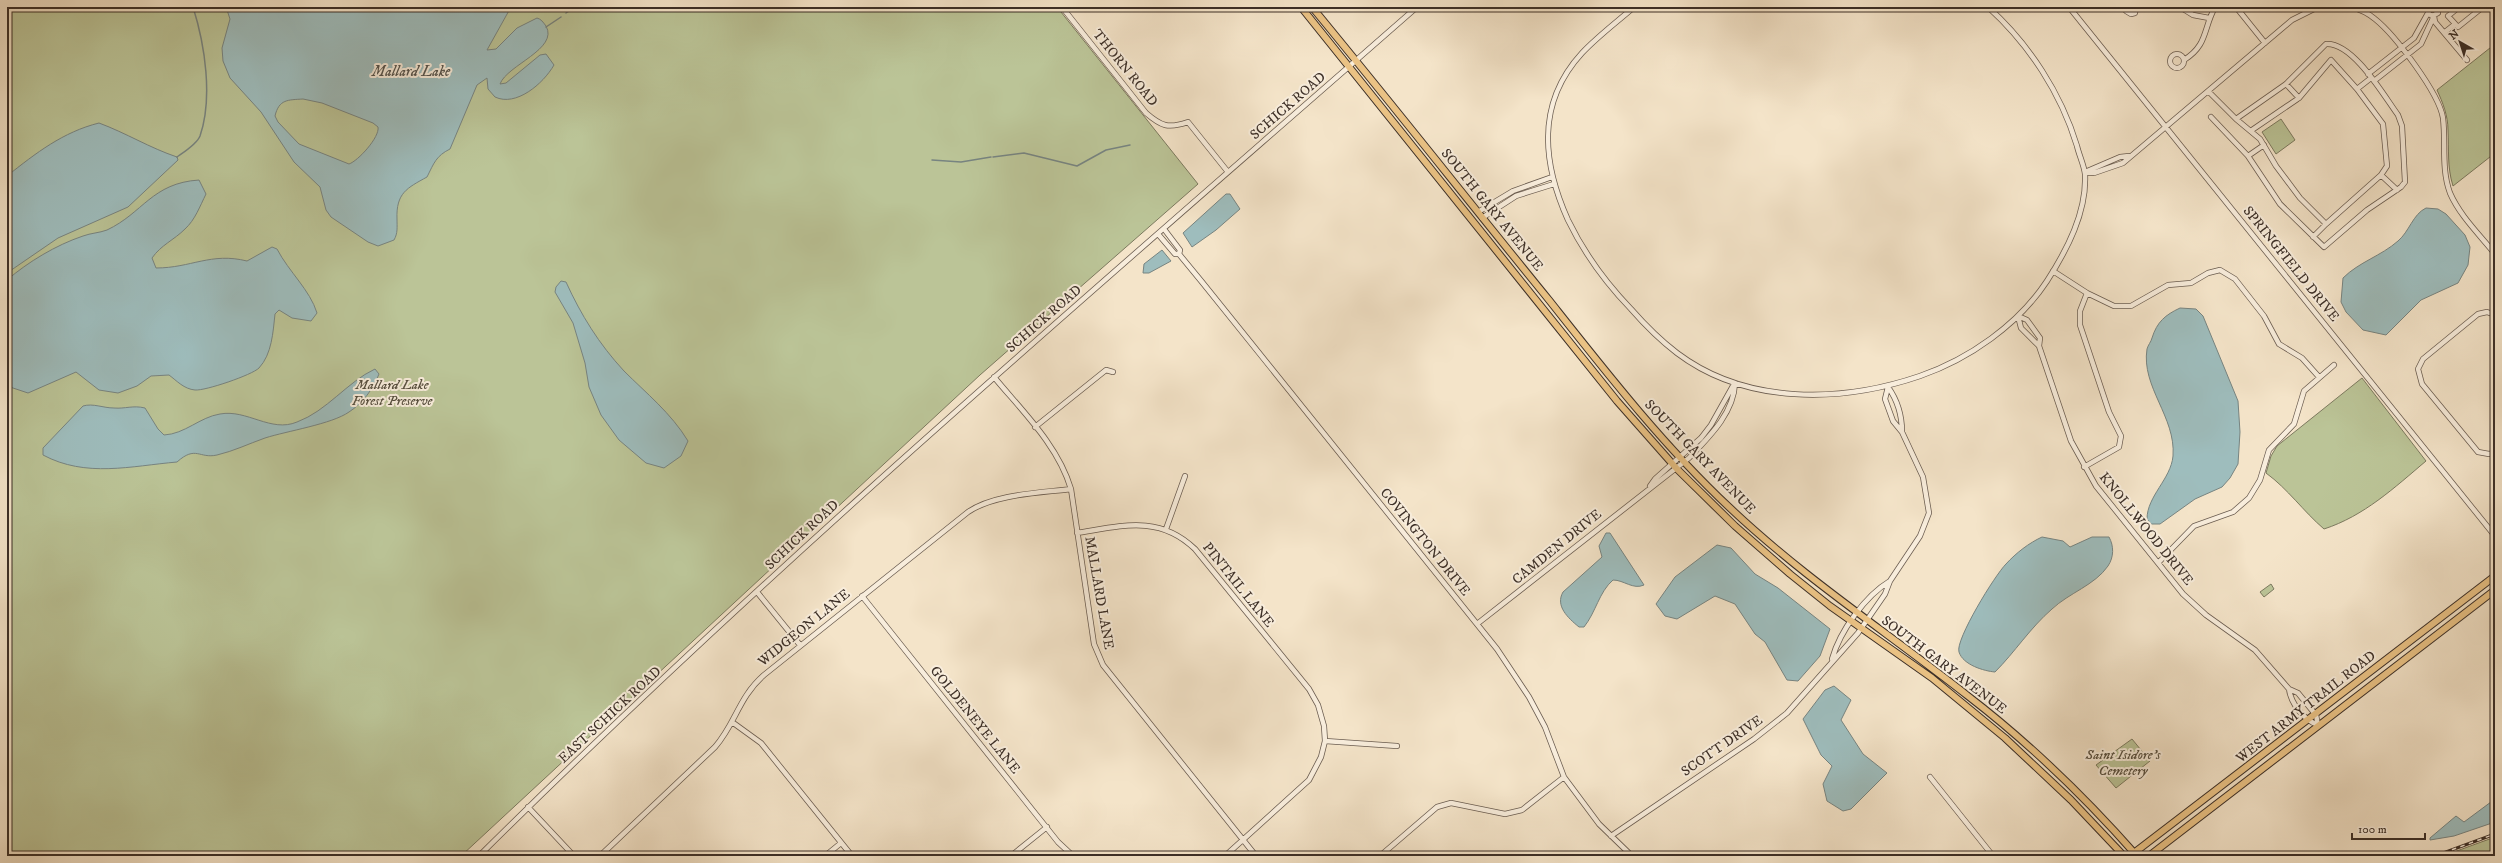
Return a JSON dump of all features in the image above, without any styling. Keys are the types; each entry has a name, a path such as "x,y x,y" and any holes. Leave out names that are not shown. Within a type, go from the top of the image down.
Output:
{"main road":[{"name":"SOUTH GARY AVENUE","path":"1301,7 1613,395 1672,463 1762,550 1852,622 1955,696 2027,758 2075,803 2124,856"},
{"name":"SOUTH GARY AVENUE","path":"1312,7 1631,403 1679,457 1768,543 1857,614 1960,689 2049,765 2134,855"},
{"name":"WEST ARMY TRAIL ROAD","path":"2134,855 2495,576"},
{"name":"WEST ARMY TRAIL ROAD","path":"2149,856 2495,590"},
{"path":"1955,696 1960,689"}],"street":[{"name":"THORN ROAD","path":"1062,7 1146,113 1162,125 1177,126 1188,122 1228,172"},
{"name":"SCHICK ROAD","path":"757,592 994,376 1417,7"},
{"path":"1634,7 1580,55 1562,83 1552,109 1546,142 1552,177 1580,245 1600,273 1628,306 1678,354 1704,369 1735,383 1804,395 1842,394 1888,387 1960,360 2018,316 2036,297 2053,271 2072,234 2082,207 2085,172 2070,123 2053,89 2030,54 1988,7"},
{"name":"SPRINGFIELD DRIVE","path":"2069,7 2495,536"},
{"path":"2126,7 2126,11 2131,14 2135,12 2136,7"},
{"path":"2180,7 2193,14 2209,18"},
{"path":"2184,60 2202,44 2207,32 2209,18 2215,7"},
{"path":"2236,7 2265,43"},
{"path":"2085,172 2120,157 2129,156 2167,128 2292,20 2318,7"},
{"path":"2351,7 2374,18 2432,88 2440,107 2444,131 2445,173 2450,192 2461,213 2495,254"},
{"path":"2422,7 2434,16 2435,22 2445,32 2467,60"},
{"path":"2357,88 2420,44 2434,16 2438,13 2437,7"},
{"path":"2459,7 2448,16 2458,27 2483,7"},
{"path":"2371,78 2414,38 2428,10"},
{"path":"2445,32 2455,24"},
{"path":"2211,117 2248,156 2280,204 2324,246 2328,245 2367,210 2397,190 2405,182 2402,126 2398,115 2371,78 2350,53 2331,44 2326,44 2286,84 2236,119"},
{"path":"2252,130 2298,98 2331,60 2357,88 2383,124 2387,166 2382,175 2326,224 2314,237"},
{"path":"2286,84 2298,98"},
{"path":"2210,92 2236,119 2252,130 2300,198 2326,224"},
{"path":"2248,156 2264,145"},
{"path":"2382,175 2397,190"},
{"path":"1478,212 1513,190 1552,177"},
{"path":"1482,218 1516,196 1554,184"},
{"name":"COVINGTON DRIVE","path":"1164,229 1180,250 1179,254"},
{"name":"COVINGTON DRIVE","path":"1158,234 1175,254 1179,254 1478,624 1508,664 1529,697 1545,727 1564,777 1587,810 1632,856"},
{"path":"2053,271 2088,293 2114,306 2131,306 2168,285 2191,283 2208,273 2220,270 2235,279 2264,316 2279,344 2302,358 2319,377"},
{"path":"2084,467 2119,447 2121,441 2109,412 2079,322 2080,311 2088,293"},
{"path":"2495,315 2488,312 2478,314 2423,359 2418,369 2422,384 2478,452 2490,454 2495,453"},
{"name":"KNOLLWOOD DRIVE","path":"2018,316 2021,328 2039,346"},
{"name":"KNOLLWOOD DRIVE","path":"2018,316 2027,320 2040,338 2039,346 2067,432 2084,467 2096,486 2188,599 2255,650 2289,690 2298,693 2316,715 2318,725"},
{"path":"2158,562 2194,526 2233,512 2249,498 2260,480 2269,450 2294,424 2304,391 2334,365"},
{"path":"1035,427 1106,370 1113,372"},
{"name":"MALLARD LANE","path":"994,376 1058,456 1071,489 1094,644 1103,665 1256,856"},
{"name":"CAMDEN DRIVE","path":"1650,486 1659,483 1709,438 1724,416 1734,394 1735,383"},
{"name":"CAMDEN DRIVE","path":"1478,624 1650,486 1655,479 1711,425 1735,383"},
{"name":"SCOTT DRIVE","path":"1611,836 1773,725 1796,704 1832,659 1867,621 1886,594 1890,581 1920,536 1929,513 1923,477 1902,432 1893,421 1885,399 1888,387"},
{"name":"SCOTT DRIVE","path":"1888,387 1895,396 1902,418 1902,432"},
{"path":"1166,528 1186,476"},
{"name":"WIDGEON LANE","path":"600,856 716,747 732,722 743,698 754,683 975,507 995,501 1071,489"},
{"name":"PINTAIL LANE","path":"1077,533 1137,524 1166,528 1183,538 1195,549 1309,689 1321,713 1325,741"},
{"name":"SCOTT DRIVE","path":"1832,659 1834,650 1857,614 1877,589 1890,581"},
{"path":"757,592 800,645"},
{"name":"EAST SCHICK ROAD","path":"479,856 528,807 757,592"},
{"name":"GOLDENEYE LANE","path":"862,596 1047,827 1073,856"},
{"name":"KNOLLWOOD DRIVE","path":"2289,690 2290,697 2308,721"},
{"path":"2308,721 2318,725"},
{"path":"732,722 761,743 852,856"},
{"path":"1225,856 1309,780 1319,763 1325,741 1398,746"},
{"path":"1930,776 1993,856"},
{"path":"1380,856 1431,812 1444,805 1451,803 1464,805 1497,814 1522,810 1564,777"},
{"path":"528,807 574,856"},
{"path":"1011,856 1047,827"},
{"path":"825,856 841,843"}],"green space":[{"name":"Mallard Lake Forest Preserve","path":"7,7 1057,7 1198,184 980,375 461,856 7,856"},
{"path":"2495,44 2495,153 2453,186 2449,165 2447,120 2437,90"},
{"path":"2281,119 2295,140 2276,154 2262,132"},
{"path":"2362,378 2426,461 2390,491 2365,509 2352,517 2324,529 2274,479 2266,473 2271,456 2277,446"},
{"path":"2271,584 2274,589 2264,597 2260,592"},
{"name":"Saint Isidore's Cemetery","path":"2132,739 2150,761 2116,788 2096,765"},
{"path":"2495,837 2495,856 2443,856"}],"water":[{"name":"Mallard Lake","path":"226,7 511,7 487,50 496,49 517,28 537,18 546,26 548,34 545,42 539,49 512,70 500,84 506,83 540,55 546,54 554,65 536,86 528,92 512,99 495,97 488,89 487,78 477,85 450,149 438,157 427,177 404,192 398,203 397,230 394,240 378,246 368,242 331,217 326,210 320,187 294,162 261,112 230,78 223,61 222,48 230,19","holes":["303,99 322,103 373,123 378,127 376,137 368,148 358,158 349,164 299,144 278,122 275,116 279,106 289,100"]},
{"path":"99,123 177,157 178,160 128,207 58,238 7,273 7,176 50,144 74,132"},
{"path":"199,180 206,194 189,225 159,250 152,258 156,268 180,266 223,258 247,261 272,247 277,249 314,305 317,313 311,321 292,318 279,310 275,314 267,356 259,368 238,378 200,390 187,388 169,375 151,376 137,386 118,393 99,390 76,372 28,393 7,386 7,280 24,267 53,249 83,236 107,230 119,223 159,193 170,187 183,182"},
{"path":"1226,194 1230,194 1240,209 1216,230 1192,247 1183,233"},
{"path":"2426,208 2438,209 2446,214 2465,235 2470,247 2468,265 2458,283 2421,300 2386,335 2363,330 2346,312 2341,302 2343,278 2349,272 2398,241 2418,214"},
{"path":"1162,250 1171,261 1149,273 1143,273 1144,264"},
{"path":"561,281 566,282 584,318 606,350 624,371 666,412 688,441 681,456 664,468 646,463 619,440 601,415 589,387 585,363 573,323 555,292 556,287"},
{"path":"2180,308 2196,309 2203,316 2238,401 2240,432 2238,464 2230,478 2222,487 2195,499 2160,524 2151,524 2147,519 2148,511 2168,472 2173,456 2169,428 2149,376 2147,349 2159,323 2170,313"},
{"path":"375,369 379,374 371,390 359,404 349,412 321,424 265,438 217,455 211,456 193,453 183,457 177,462 109,469 76,466 59,462 43,455 43,448 83,406 91,405 110,408 145,408 158,429 164,435 179,432 206,418 230,413 268,423 287,425 297,422 318,411 355,381"},
{"path":"1606,533 1610,533 1644,585 1632,586 1621,581 1613,580 1604,590 1592,615 1584,627 1579,627 1567,616 1564,611 1561,597 1563,592 1602,557 1599,546"},
{"path":"2042,537 2063,541 2070,547 2092,537 2109,537 2112,548 2111,559 2103,573 2089,584 2059,603 2044,616 1995,672 1980,669 1969,664 1961,657 1959,645 1977,608 1993,581 2006,564 2032,542"},
{"path":"1717,545 1731,548 1755,574 1778,588 1830,629 1820,656 1798,681 1787,680 1765,642 1755,634 1735,604 1715,596 1677,619 1665,616 1656,604 1675,577"},
{"path":"1834,686 1851,700 1841,720 1863,754 1887,773 1851,809 1843,811 1827,801 1823,784 1832,766 1821,755 1803,719 1825,690"},
{"path":"2495,799 2495,822 2454,836 2430,840 2430,838 2456,816 2464,822"}],"waterway":[{"path":"177,157 190,148 200,136 206,105 207,89 204,54 193,7"},
{"path":"566,13 575,7"},
{"path":"546,27 561,17"},
{"path":"993,157 1024,153 1077,166 1106,150 1130,145"},
{"path":"932,160 961,162 991,157"}],"railway":[{"path":"2435,856 2495,834"}]}
